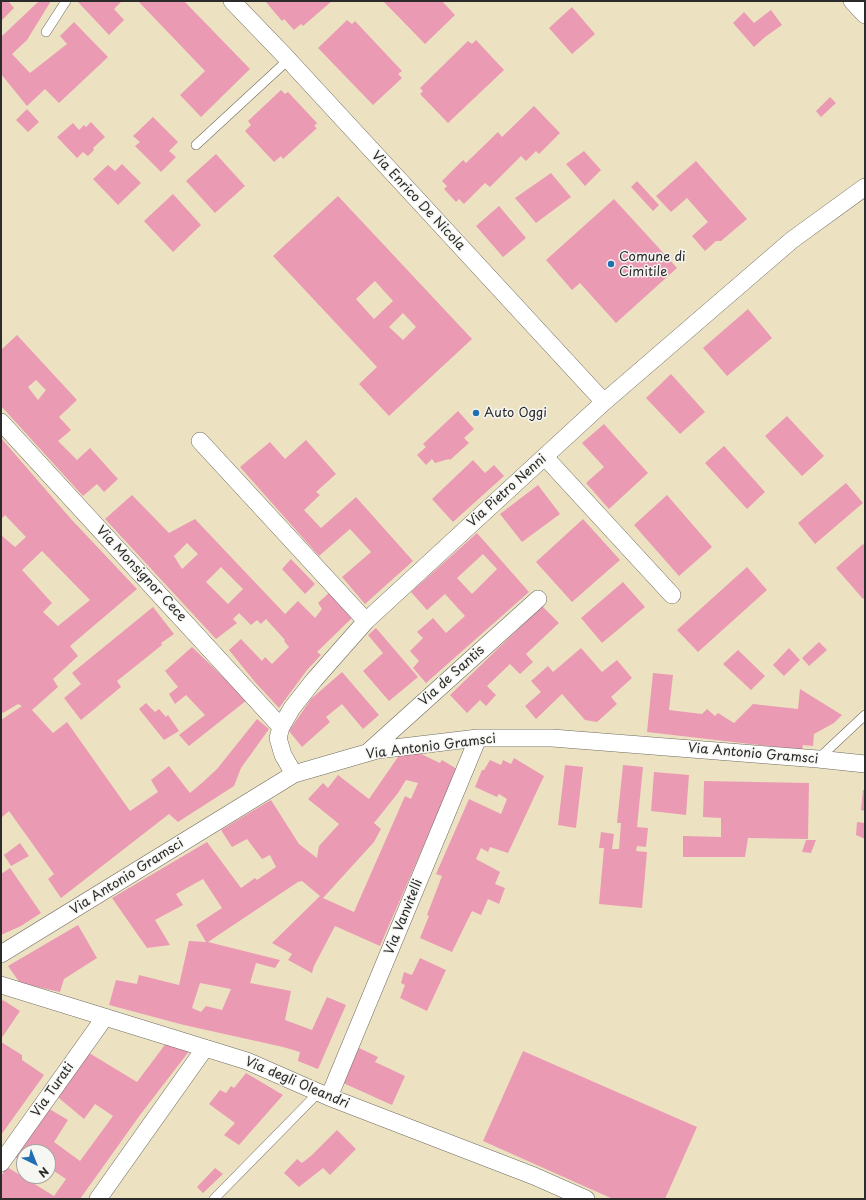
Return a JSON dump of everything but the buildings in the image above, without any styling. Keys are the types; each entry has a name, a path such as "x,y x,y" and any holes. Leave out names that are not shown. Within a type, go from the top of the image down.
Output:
{"street":[{"name":"Via Enrico De Nicola","path":"232,1 604,402"},
{"path":"852,1 865,15"},
{"name":"Via Pietro Nenni","path":"294,774 283,755 278,738 281,727 292,708 314,680 366,621 604,402 792,240 865,187"},
{"name":"Via Monsignor Cece","path":"1,422 281,727"},
{"path":"200,441 366,621"},
{"path":"545,456 672,595"},
{"name":"Via de Santis","path":"367,753 538,600"},
{"name":"Via Antonio Gramsci","path":"1,954 294,774 377,750 478,738 552,738 865,764"},
{"name":"Via Vanvitelli","path":"324,1094 478,738"},
{"name":"Via degli Oleandri","path":"1,985 247,1061 324,1094 534,1176 586,1199"},
{"name":"Via Turati","path":"1,1163 105,1017"},
{"path":"98,1199 205,1048"}],"lane":[{"path":"46,32 66,1"},
{"path":"196,145 288,60"},
{"path":"818,760 865,715"},
{"path":"214,1199 324,1094"}],"place":[{"name":"Comune di Cimitile","path":"611,264"},
{"name":"Auto Oggi","path":"476,413"}]}
